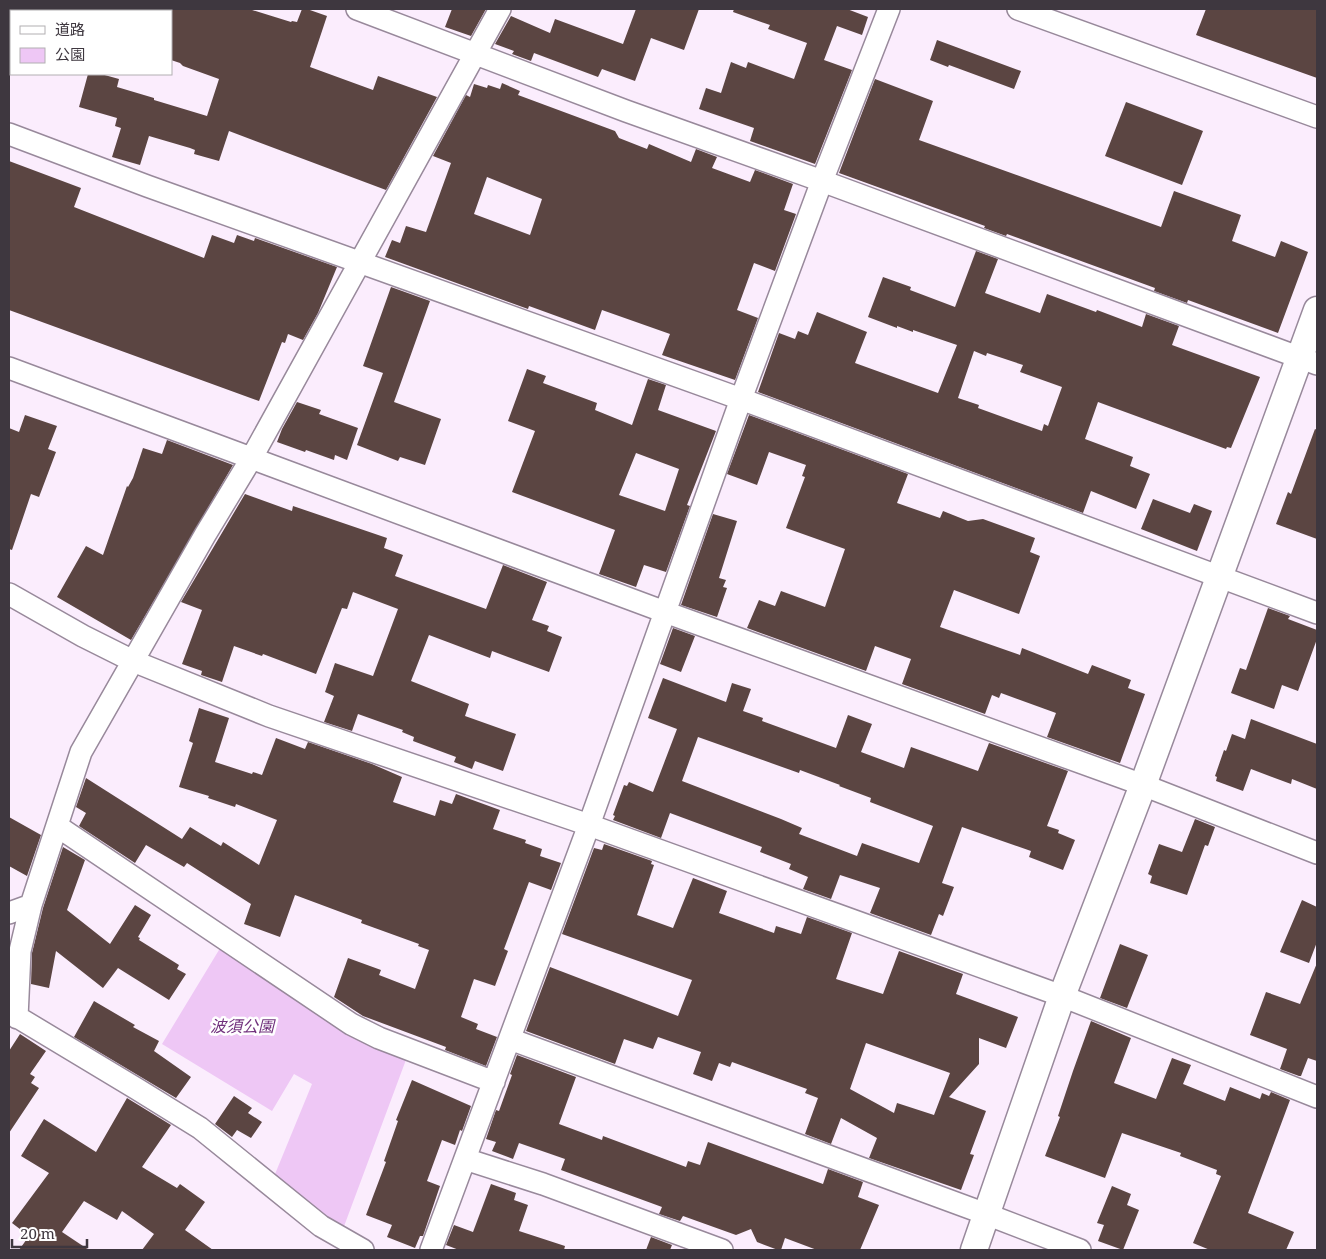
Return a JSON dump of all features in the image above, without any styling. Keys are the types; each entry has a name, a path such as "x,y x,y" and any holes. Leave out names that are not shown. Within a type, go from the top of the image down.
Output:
{"street":[{"path":"357,9 626,111 822,181 1309,361"},
{"path":"363,1250 321,1226 200,1128 13,1015 20,951 32,906 80,752 205,534 251,459 500,9"},
{"path":"430,1250 589,825 822,181 889,9"},
{"path":"1018,9 1317,118"},
{"path":"9,134 156,189 742,399 1220,576 1317,614"},
{"path":"974,1250 1062,996 1143,785 1220,576 1309,361 1317,310"},
{"path":"9,368 665,612 1143,785 1317,853"},
{"path":"9,594 133,662 269,716 589,825 1062,996 1317,1097"},
{"path":"57,826 352,1024 379,1038 494,1082"},
{"path":"9,913 32,906"},
{"path":"510,1038 1080,1250"},
{"path":"465,1159 543,1184 722,1250"}],"green space":[{"name":"波須公園","path":"222,945 407,1057 343,1229 273,1179 312,1084 294,1074 272,1111 162,1044"}],"building":[{"path":"249,9 291,22 297,22 302,9 307,9 327,16 310,67 373,90 378,76 437,97 386,190 229,131 219,161 194,154 195,150 190,148 149,136 140,165 112,157 121,128 115,126 117,118 79,107 88,75 105,75 119,79 117,87 207,116 219,79 172,60 171,10"},
{"path":"452,9 486,9 471,36 445,27"},
{"path":"636,9 699,9 684,50 651,38 635,81 602,69 598,77 534,53 531,61 512,54 514,51 495,44 511,16 550,33 555,19 623,44"},
{"path":"734,9 847,9 868,17 862,35 837,26 824,60 852,70 815,164 750,141 754,128 699,109 706,88 721,93 731,62 746,68 748,62 794,79 807,43 768,29 770,25 733,12"},
{"path":"1206,9 1317,9 1317,78 1196,35"},
{"path":"937,40 1021,71 1014,89 930,60"},
{"path":"875,79 933,101 919,140 1161,227 1174,191 1241,215 1232,241 1275,257 1281,241 1308,252 1278,333 1188,300 1187,303 1154,291 1155,288 1007,234 1006,236 984,228 985,226 839,173"},
{"path":"502,83 520,91 518,95 615,131 619,138 647,149 649,144 691,162 696,149 717,157 712,168 750,182 755,170 793,184 784,210 796,214 775,271 754,263 737,310 758,318 735,380 662,355 670,334 602,310 595,330 529,306 528,309 385,257 392,240 400,243 406,226 426,232 451,163 433,156 466,95 470,97 474,84 487,88 488,85 500,89","holes":["487,177 542,199 530,235 474,214"]},
{"path":"1126,102 1203,131 1182,185 1105,156"},
{"path":"9,161 81,188 74,207 204,258 212,235 234,243 237,235 254,241 255,238 337,267 318,313 303,340 288,334 285,343 282,342 259,401 9,310"},
{"path":"976,251 998,259 985,293 1040,313 1047,294 1142,327 1146,314 1179,326 1172,345 1260,377 1231,448 1227,447 1226,449 1098,402 1085,439 1133,457 1130,466 1150,474 1136,509 1091,491 1083,513 758,392 779,333 795,339 798,331 808,335 817,312 867,332 855,363 938,393 957,345 913,330 913,332 897,326 897,328 868,317 883,277 911,287 910,290 955,307","holes":["974,351 986,356 987,353 1023,365 1020,372 1062,387 1048,426 1044,424 1042,431 978,408 979,405 958,398"]},
{"path":"391,287 430,301 394,402 441,419 425,465 400,457 398,461 357,445 383,373 363,366"},
{"path":"527,369 546,376 543,383 597,403 595,410 632,425 648,379 666,385 658,410 716,431 687,505 690,506 666,572 644,565 636,587 599,574 615,530 512,492 535,431 508,421","holes":["636,453 679,469 665,511 619,495"]},
{"path":"297,402 321,410 319,414 358,428 347,460 335,455 334,460 277,442"},
{"path":"25,415 57,426 48,449 56,452 39,497 31,494 12,550 9,549 9,428 19,432"},
{"path":"749,415 908,474 897,503 940,518 943,511 968,521 983,519 1035,538 1030,552 1040,556 1019,614 954,590 940,627 1020,655 1022,648 1088,674 1092,665 1131,680 1128,688 1145,694 1120,763 1047,737 1056,713 1001,693 999,698 992,695 985,714 902,684 911,659 875,646 866,671 747,628 759,600 775,606 781,591 825,607 845,549 786,528 805,477 802,476 806,465 769,452 757,485 727,474"},
{"path":"1315,429 1317,430 1317,539 1276,524 1288,492 1291,494"},
{"path":"167,440 233,465 131,640 57,597 86,546 103,555 127,486 133,478 143,448 162,454"},
{"path":"245,494 292,511 293,506 387,538 384,548 403,555 395,576 486,609 503,565 547,582 532,620 549,626 547,631 562,637 549,672 492,651 490,658 429,635 411,681 469,704 465,716 516,734 503,771 475,761 472,769 454,762 456,757 413,741 414,737 402,732 403,730 358,714 352,731 324,722 334,696 325,692 335,663 373,676 398,609 353,592 347,609 342,608 316,674 263,654 262,656 234,646 222,682 201,675 202,671 182,664 202,610 181,602"},
{"path":"1153,499 1190,513 1194,504 1212,511 1197,551 1141,529"},
{"path":"713,514 737,521 719,578 726,580 723,587 727,588 717,617 681,605"},
{"path":"1268,608 1290,616 1288,619 1317,630 1317,639 1298,691 1282,685 1274,709 1231,693 1240,668 1246,670"},
{"path":"673,628 695,636 681,672 660,664"},
{"path":"663,678 726,702 732,683 751,689 743,711 763,718 762,721 836,748 848,715 872,724 861,752 904,768 911,747 978,771 989,743 1068,771 1047,826 1059,830 1058,833 1075,840 1063,870 1029,857 1031,851 962,827 942,883 954,887 943,916 939,914 931,935 870,913 880,888 840,875 831,899 803,889 808,877 789,869 791,864 760,852 762,847 670,813 661,838 613,820 624,785 627,786 629,782 653,792 677,729 648,718","holes":["698,737 799,773 800,770 840,785 871,798 870,802 933,826 919,863 862,843 857,856 799,834 802,828 682,781"]},
{"path":"199,708 229,718 215,762 252,774 253,772 262,775 276,738 305,749 308,742 372,764 402,777 393,802 435,816 440,800 452,804 456,794 500,810 493,829 526,840 525,843 542,849 540,856 561,863 551,890 529,882 504,949 508,951 495,986 474,979 461,1017 478,1024 476,1029 497,1037 486,1066 445,1050 446,1047 363,1016 334,997 348,958 381,970 379,975 415,989 429,950 418,946 419,944 361,923 362,920 295,895 280,937 244,924 251,904 187,863 184,867 146,845 135,863 79,826 86,813 76,807 86,778 182,839 190,827 221,846 223,842 259,865 277,820 236,804 235,807 208,798 209,796 179,787 193,743 189,741"},
{"path":"1251,719 1317,744 1317,789 1292,779 1291,784 1251,769 1243,791 1216,781 1217,777 1215,776 1232,734 1245,739"},
{"path":"9,817 41,835 27,876 9,866"},
{"path":"1195,819 1215,827 1208,846 1205,845 1187,895 1150,883 1152,876 1148,874 1159,844 1182,852"},
{"path":"604,844 652,861 651,864 654,865 637,915 673,928 693,878 727,891 719,913 774,933 776,926 801,934 807,917 852,933 836,979 883,994 899,951 963,974 956,994 1018,1017 1006,1048 979,1038 979,1064 949,1097 986,1111 970,1154 974,1155 961,1190 869,1158 877,1138 841,1118 831,1144 805,1134 818,1098 805,1093 807,1089 732,1062 730,1067 719,1063 712,1081 693,1074 701,1052 658,1037 653,1049 624,1039 615,1064 526,1031 550,967 678,1016 692,980 562,934 594,848 602,850","holes":["866,1043 950,1073 934,1115 897,1103 894,1113 850,1089"]},
{"path":"63,847 85,860 67,910 110,944 135,905 151,915 138,937 140,938 139,940 179,965 177,969 186,974 169,1000 118,968 103,988 56,951 49,988 31,984 32,953 43,908"},
{"path":"1302,900 1317,907 1317,942 1309,963 1280,952"},
{"path":"1120,944 1148,955 1127,1008 1100,998"},
{"path":"1317,963 1317,1061 1308,1058 1301,1076 1299,1076 1280,1069 1287,1049 1250,1035 1266,992 1300,1004"},
{"path":"94,1001 135,1025 133,1027 159,1041 154,1051 191,1077 176,1098 74,1037"},
{"path":"1091,1021 1131,1038 1114,1083 1156,1099 1172,1058 1191,1065 1183,1084 1225,1101 1230,1087 1260,1099 1262,1093 1269,1096 1271,1092 1290,1100 1248,1213 1294,1232 1286,1250 1210,1250 1193,1243 1221,1176 1216,1174 1217,1170 1180,1156 1181,1153 1122,1133 1105,1178 1045,1156 1060,1117 1058,1116"},
{"path":"20,1034 46,1051 30,1074 35,1077 31,1083 39,1088 9,1133 9,1051"},
{"path":"517,1055 576,1077 559,1124 602,1140 603,1136 686,1167 688,1161 700,1165 708,1142 823,1184 828,1169 863,1182 858,1197 879,1205 860,1250 817,1250 785,1238 781,1250 778,1250 757,1242 751,1229 736,1235 683,1216 680,1221 659,1214 662,1207 561,1170 565,1159 519,1143 513,1159 492,1151 496,1142 486,1139 496,1110 499,1111"},
{"path":"412,1080 471,1106 455,1145 442,1140 427,1181 440,1186 423,1236 420,1236 415,1248 387,1237 392,1225 366,1215 386,1162 384,1161 398,1121 396,1120"},
{"path":"234,1096 252,1108 248,1113 262,1122 251,1138 237,1130 232,1137 215,1124"},
{"path":"127,1098 171,1125 142,1167 177,1188 180,1184 205,1202 185,1230 213,1250 142,1250 154,1234 122,1211 117,1220 84,1201 62,1232 89,1250 19,1250 29,1236 12,1223 49,1173 21,1156 44,1119 96,1152"},
{"path":"491,1184 516,1193 514,1200 528,1205 519,1231 565,1246 564,1250 459,1250 446,1245 454,1225 473,1232"},
{"path":"1112,1186 1131,1194 1127,1205 1139,1210 1123,1250 1098,1241 1104,1225 1097,1223"},
{"path":"651,1237 672,1245 670,1250 646,1250"}]}
